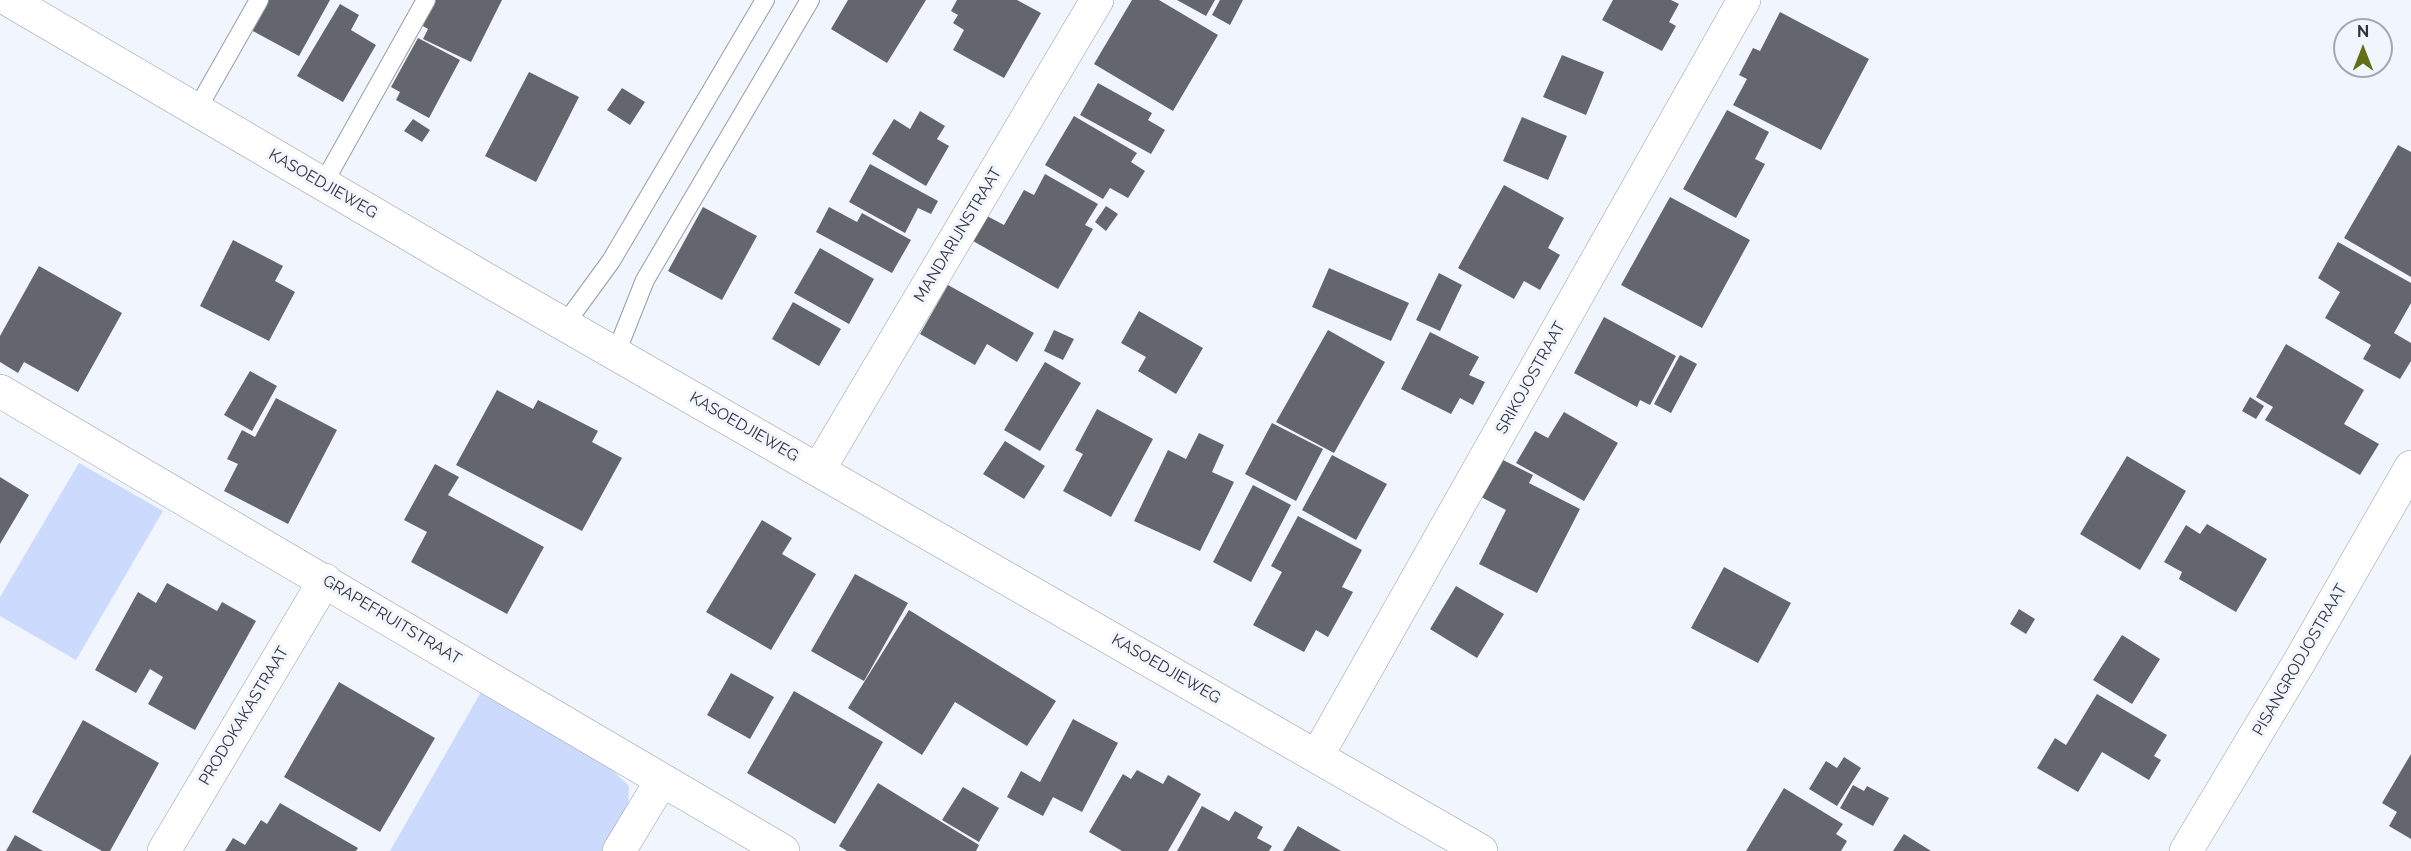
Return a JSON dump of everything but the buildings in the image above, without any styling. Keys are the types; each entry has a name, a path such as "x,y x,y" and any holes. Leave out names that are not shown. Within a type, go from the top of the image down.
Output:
{"street":[{"name":"KASOEDJIEWEG","path":"9,0 616,354 1481,851"},
{"name":"MANDARIJNSTRAAT","path":"819,470 1097,0"},
{"name":"SRIKOJOSTRAAT","path":"1317,756 1744,0"},
{"name":"GRAPEFRUITSTRAAT","path":"0,391 783,851"},
{"name":"PISANGRODJOSTRAAT","path":"2186,851 2301,659 2411,467"},
{"name":"PRODOKAKASTRAAT","path":"164,851 325,580"},
{"path":"619,851 662,780"}],"lane":[{"path":"196,111 258,0"},
{"path":"323,184 426,0"},
{"path":"565,324 611,261 765,0"},
{"path":"616,354 645,280 810,0"}],"shaded area":[{"path":"79,463 163,511 76,660 0,616 0,597"},
{"path":"481,692 601,759 629,786 628,811 603,851 390,851"}]}
